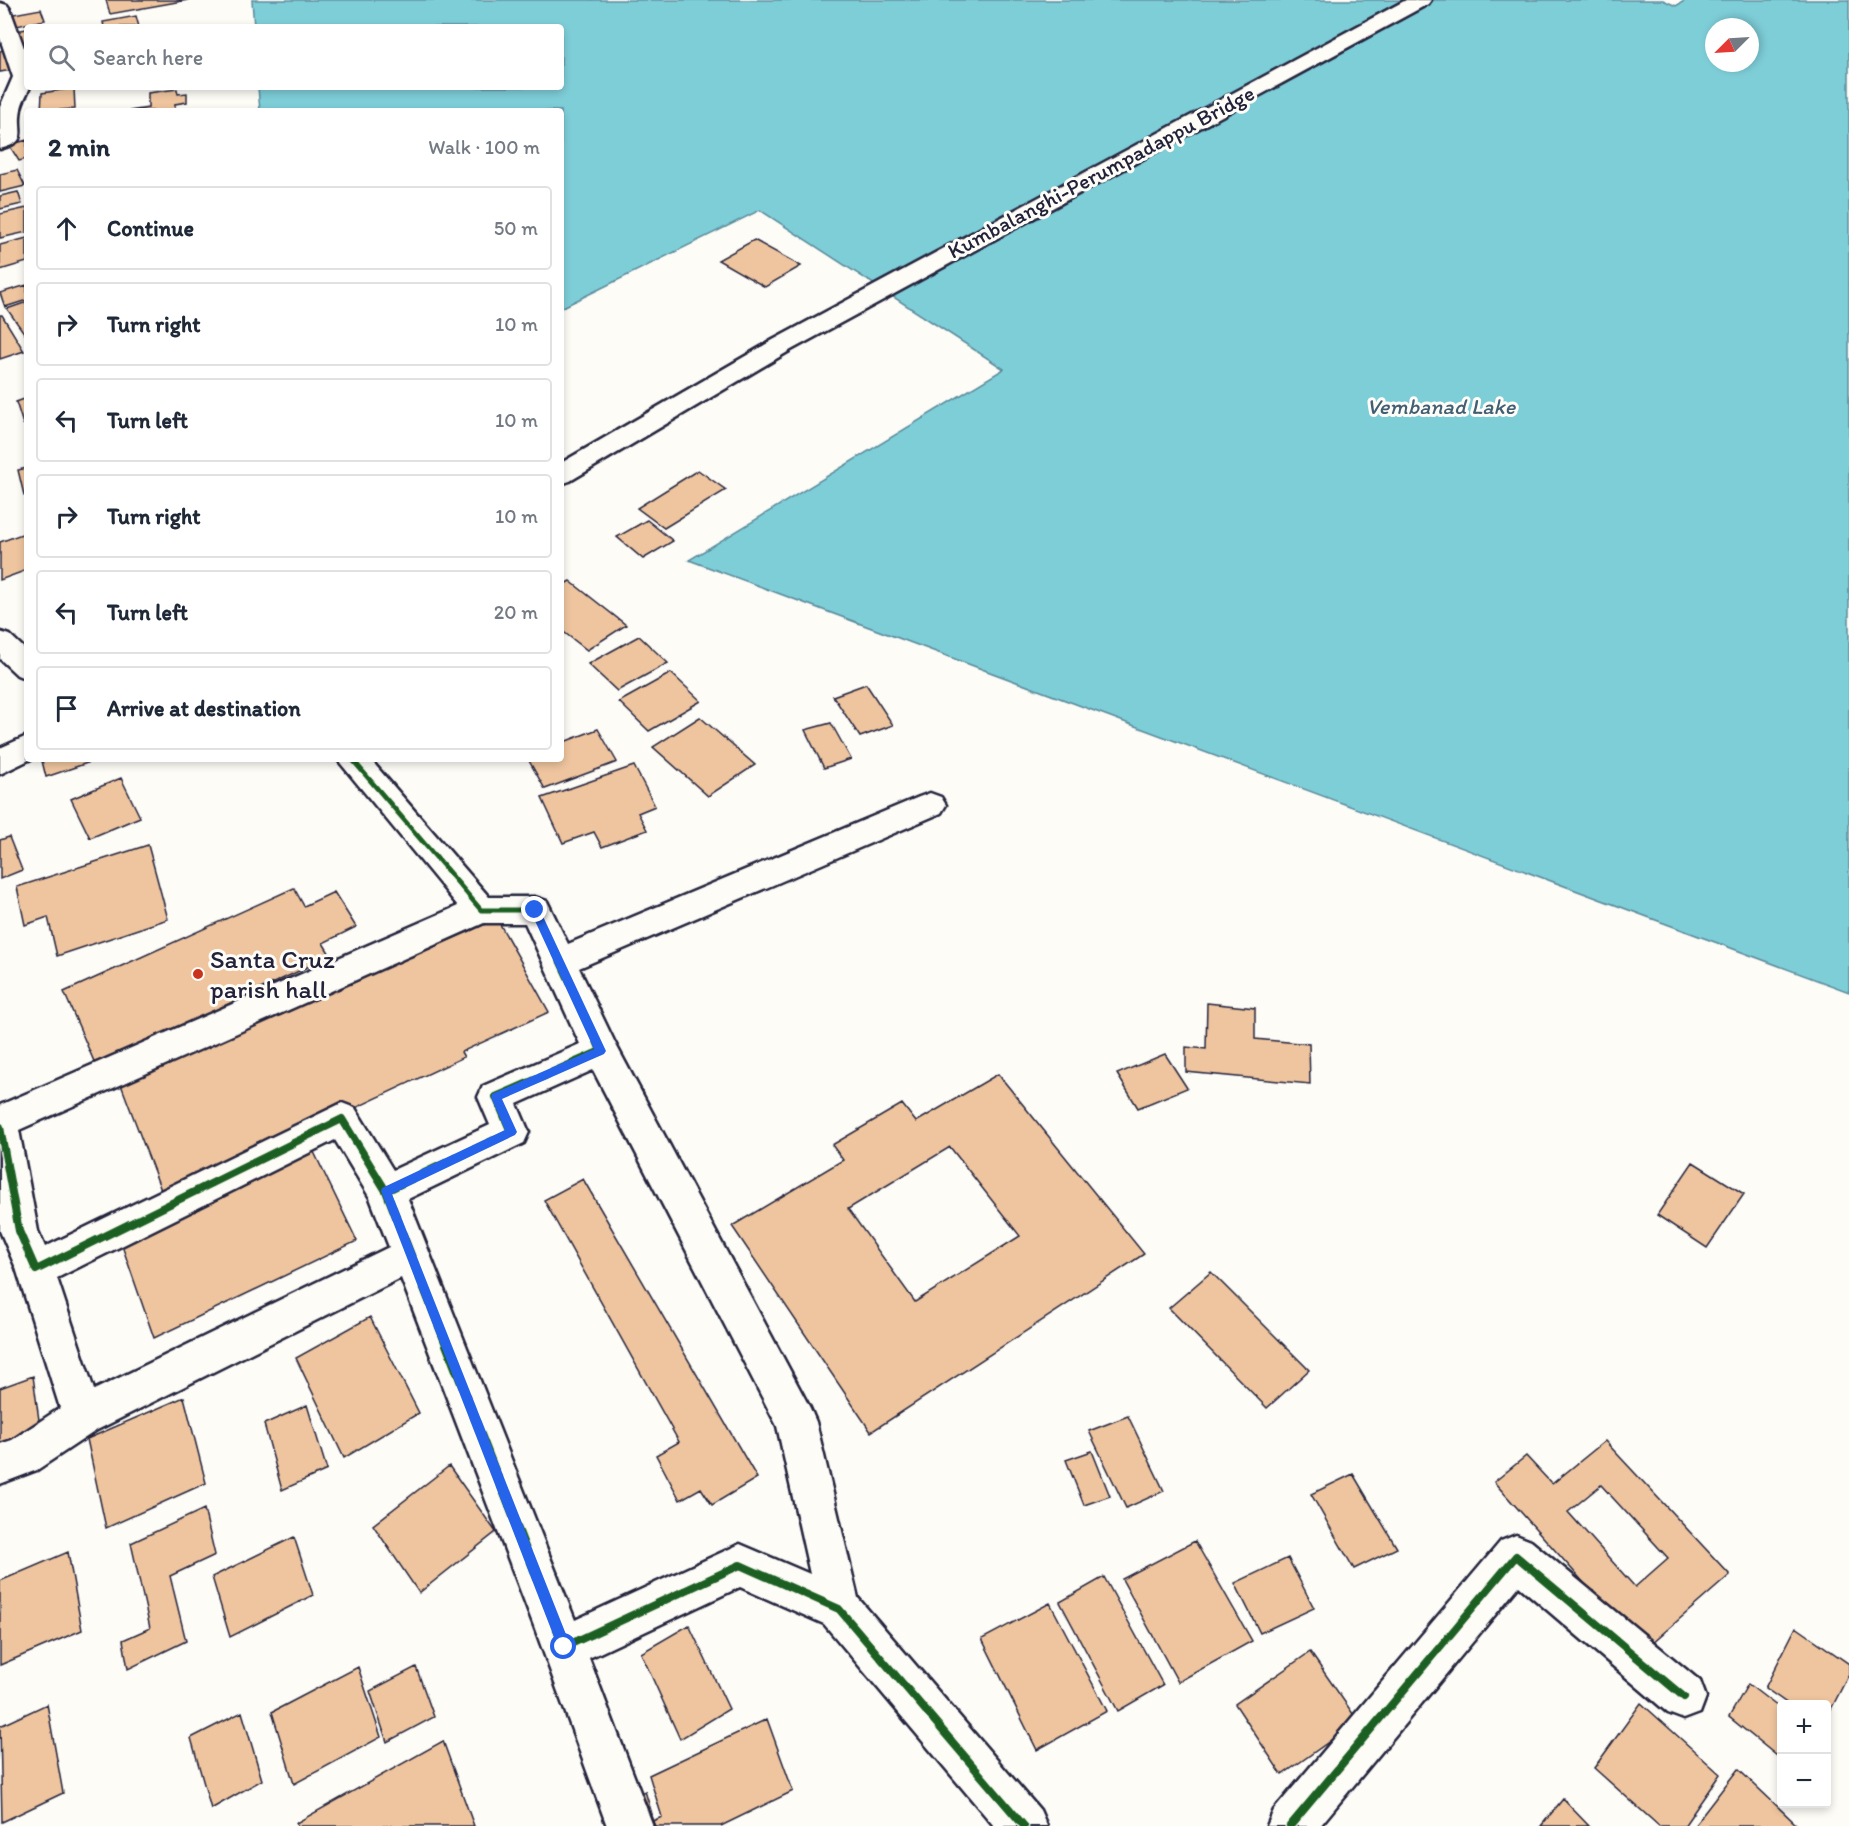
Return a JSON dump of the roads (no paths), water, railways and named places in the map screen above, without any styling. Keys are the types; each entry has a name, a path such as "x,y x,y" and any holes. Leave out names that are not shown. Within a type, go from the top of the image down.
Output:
{"street":[{"name":"Kumbalanghi-Perumpadappu Bridge","path":"564,473 782,345 1421,0"},
{"path":"0,9 24,77 10,109 10,138 0,142"},
{"path":"0,642 24,665"},
{"path":"0,762 24,749"},
{"path":"355,762 481,910"},
{"path":"560,962 930,805"},
{"path":"0,1122 481,910 535,910 600,1051 796,1422 839,1609"},
{"path":"386,1191 511,1132 496,1097 600,1051"},
{"path":"35,1268 36,1270 47,1265 342,1119 386,1191 630,1826"},
{"path":"0,1127 10,1233 35,1268 83,1416"},
{"path":"0,1464 23,1456 83,1416 410,1255"},
{"path":"1290,1826 1516,1556 1684,1697"},
{"path":"546,1603 564,1647 740,1565 839,1609 1024,1826"}],"water":[{"name":"Vembanad Lake","path":"252,0 1663,0 1676,6 1686,0 1849,0 1849,992 689,560 1004,369 760,210 564,307 564,108 260,108 258,90 564,90 564,24 254,24"}],"place":[{"name":"Santa Cruz parish hall","path":"198,974"}]}
